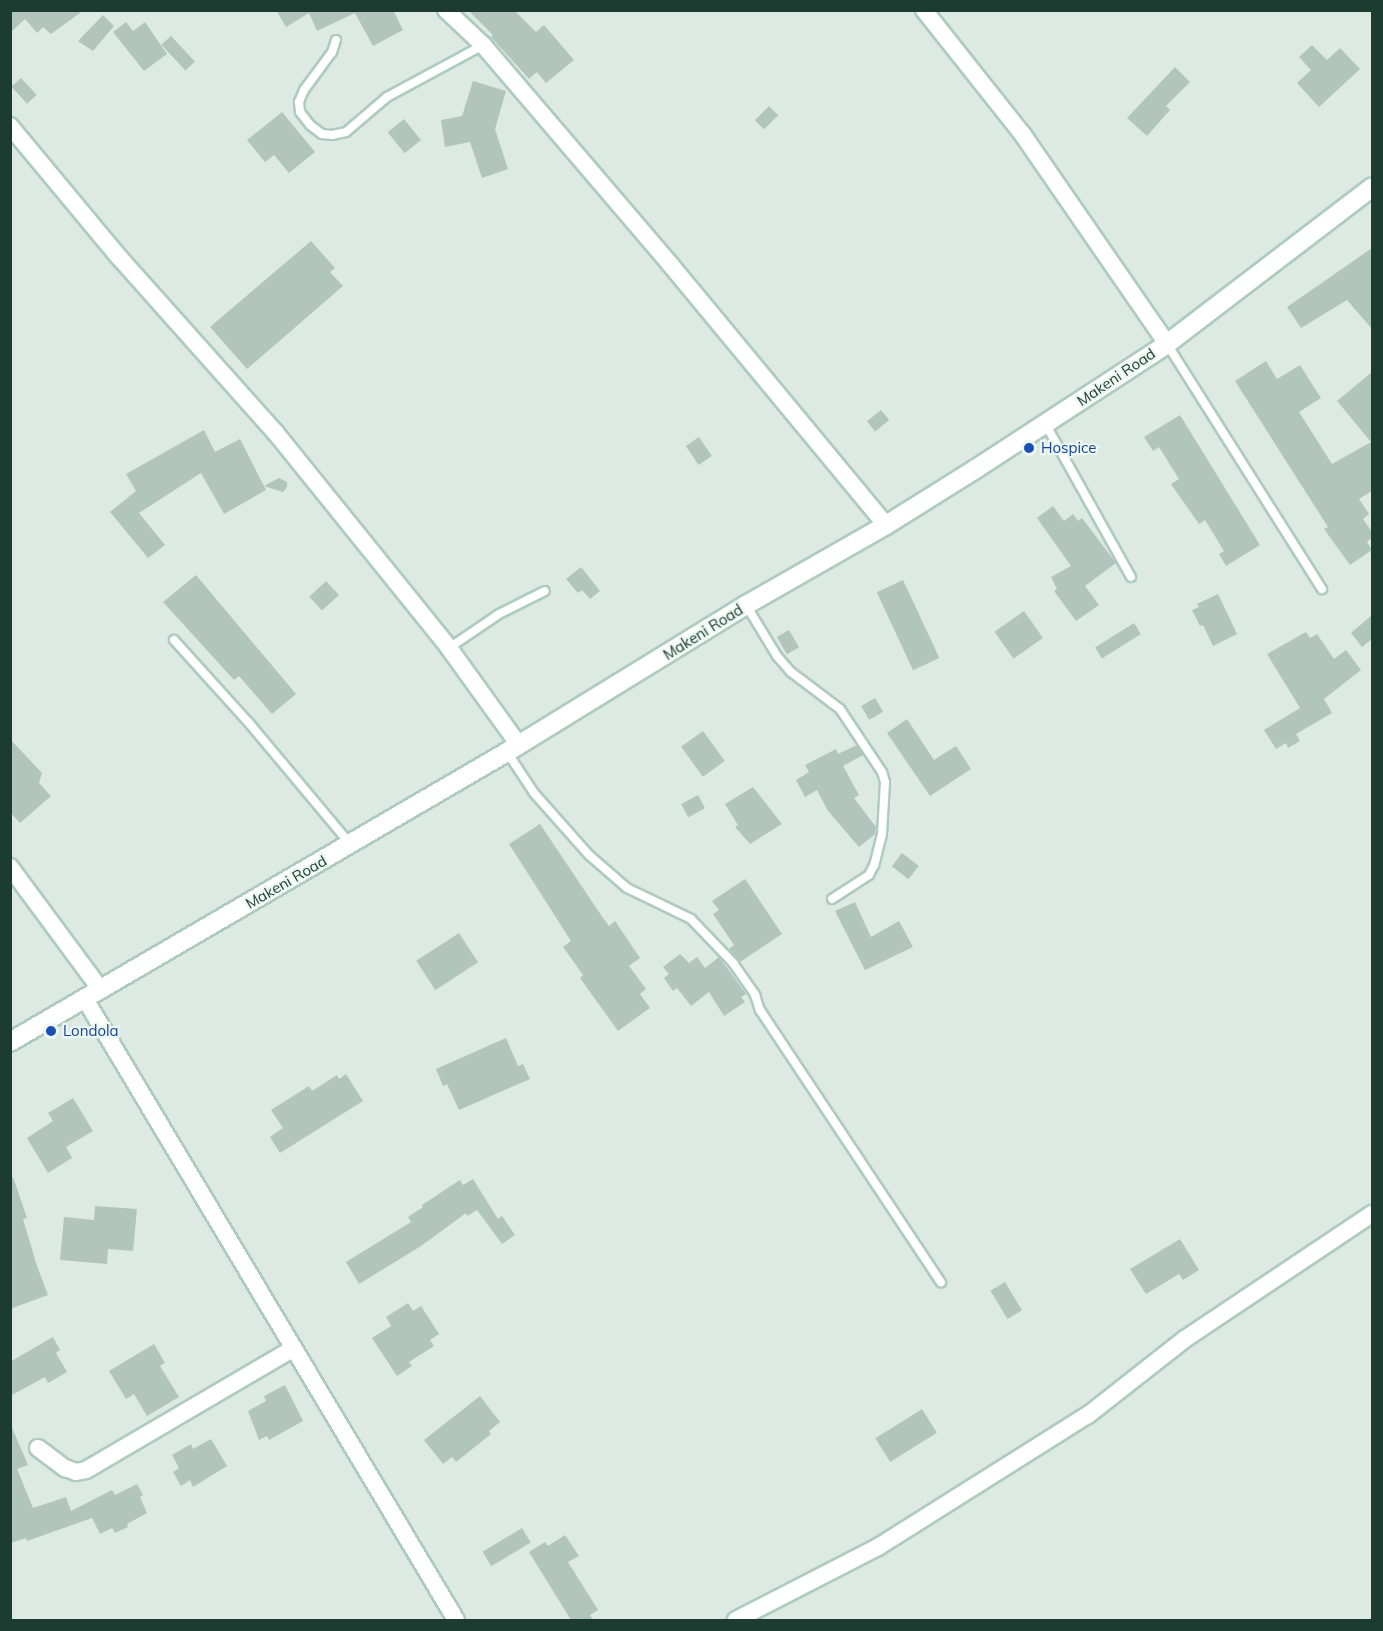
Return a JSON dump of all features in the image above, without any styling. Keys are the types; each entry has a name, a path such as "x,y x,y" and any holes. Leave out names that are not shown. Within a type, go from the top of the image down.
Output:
{"main road":[{"name":"Makeni Road","path":"10,1042 513,748 746,605 886,525 1167,344 1372,187"}],"street":[{"path":"446,10 483,45 685,282 886,525"},
{"path":"924,10 1023,135 1167,344"},
{"path":"10,126 118,256 275,432 449,648 513,748"},
{"path":"10,867 93,995 294,1348 456,1620"},
{"path":"736,1620 878,1547 1088,1415 1185,1339 1372,1214"},
{"path":"38,1448 65,1468 76,1472 86,1470 294,1348"}],"lane":[{"path":"336,40 332,52 298,102 300,112 310,125 322,134 332,135 346,132 395,92 483,45"},
{"path":"1167,344 1322,589"},
{"path":"1046,424 1131,577"},
{"path":"449,648 499,614 546,591"},
{"path":"746,605 777,656 791,672 840,709 882,772 885,782 882,834 874,865 869,875 832,900"},
{"path":"174,640 249,723 350,844"},
{"path":"513,748 534,793 589,855 627,888 691,919 733,963 755,995 760,1010 941,1282"}],"building":[{"path":"10,10 84,10 51,34 43,27 37,33 25,19 10,33"},
{"path":"276,10 393,10 403,30 373,46 355,13 317,31 309,13 286,27"},
{"path":"468,10 514,10 536,32 544,25 574,60 546,83 537,72 529,79 491,37 493,35"},
{"path":"103,15 114,26 93,51 78,41"},
{"path":"126,22 133,31 145,22 167,54 144,71 113,32"},
{"path":"171,36 195,62 185,70 161,45"},
{"path":"1312,45 1327,60 1340,48 1360,69 1319,107 1297,83 1311,70 1299,57"},
{"path":"1175,67 1190,82 1166,106 1170,110 1147,136 1127,118"},
{"path":"21,78 37,95 27,104 11,87"},
{"path":"473,81 506,91 495,129 508,169 482,178 470,142 445,147 441,120 462,116"},
{"path":"769,106 778,115 764,129 755,120"},
{"path":"282,112 315,152 289,173 274,155 265,162 247,140"},
{"path":"404,119 421,140 405,153 388,132"},
{"path":"311,241 335,268 330,272 343,286 247,369 210,327"},
{"path":"1372,248 1372,329 1347,300 1301,328 1287,307"},
{"path":"1266,361 1277,379 1300,365 1321,398 1299,412 1332,464 1371,442 1337,401 1372,372 1372,491 1359,499 1369,514 1363,519 1372,532 1372,537 1367,542 1372,550 1350,565 1324,529 1328,527 1235,381"},
{"path":"881,410 889,420 875,431 867,421"},
{"path":"1180,415 1260,545 1226,566 1219,554 1224,551 1205,520 1199,524 1171,484 1179,479 1159,447 1153,451 1144,437"},
{"path":"204,430 215,452 240,439 266,490 224,514 201,473 139,513 165,545 148,558 110,512 136,491 126,474"},
{"path":"699,437 712,456 699,465 686,446"},
{"path":"279,478 287,482 287,487 283,492 264,486"},
{"path":"1053,506 1064,521 1073,514 1078,521 1082,518 1116,563 1085,586 1099,605 1076,621 1054,591 1057,589 1051,577 1071,566 1037,518"},
{"path":"581,567 600,591 590,599 582,590 578,593 566,579"},
{"path":"196,575 296,694 272,714 239,676 234,680 163,602"},
{"path":"903,580 939,658 913,670 877,592"},
{"path":"326,581 339,595 322,611 309,597"},
{"path":"1218,594 1237,634 1213,646 1203,625 1200,626 1192,610 1199,607 1197,604"},
{"path":"1024,611 1043,638 1013,659 995,632"},
{"path":"1372,615 1372,639 1362,647 1351,633"},
{"path":"1134,623 1141,634 1102,658 1095,647"},
{"path":"789,630 799,647 787,654 777,637"},
{"path":"1306,632 1310,638 1317,634 1334,659 1346,650 1361,670 1324,699 1332,713 1296,734 1300,741 1288,748 1286,743 1276,749 1264,730 1300,708 1267,654"},
{"path":"875,698 883,712 869,720 861,706"},
{"path":"907,719 934,760 956,746 971,769 930,796 887,733"},
{"path":"703,731 725,761 703,777 681,747"},
{"path":"10,739 42,773 39,783 51,796 20,823 10,812"},
{"path":"857,745 863,755 843,766 859,795 854,798 876,827 875,834 859,847 828,811 817,790 805,797 796,780 809,772 805,765 836,749 838,754"},
{"path":"753,787 782,824 750,844 735,827 738,825 725,804"},
{"path":"698,795 705,808 688,817 681,804"},
{"path":"540,824 603,918 609,926 615,921 640,958 629,966 646,989 640,994 650,1008 618,1031 580,978 583,975 563,947 571,941 509,844"},
{"path":"902,853 919,866 909,879 892,867"},
{"path":"745,879 782,934 740,962 729,949 734,945 713,914 719,910 712,901"},
{"path":"855,902 871,937 899,921 913,947 865,970 835,911"},
{"path":"459,933 478,962 435,990 416,961"},
{"path":"680,954 689,963 697,957 705,968 719,957 746,994 741,997 745,1002 724,1016 709,992 691,1006 677,988 673,991 664,978 669,974 663,967"},
{"path":"506,1038 518,1066 523,1064 530,1079 459,1110 447,1084 443,1086 436,1069"},
{"path":"346,1074 363,1101 280,1153 270,1137 283,1128 271,1110 309,1086 312,1091 337,1075 339,1079"},
{"path":"73,1098 93,1131 66,1147 72,1158 48,1173 27,1138 53,1121 48,1113"},
{"path":"13,1177 27,1218 23,1219 48,1295 10,1309 10,1178"},
{"path":"473,1179 498,1219 502,1216 515,1235 502,1244 477,1210 467,1216 466,1213 421,1246 359,1284 346,1262 411,1222 408,1217 423,1207 422,1205 460,1180 463,1185"},
{"path":"95,1206 137,1209 133,1251 108,1249 107,1264 60,1260 64,1217 94,1220"},
{"path":"1180,1239 1199,1270 1183,1280 1179,1274 1146,1294 1130,1269"},
{"path":"1005,1282 1022,1310 1007,1319 990,1291"},
{"path":"408,1303 413,1311 421,1306 439,1334 430,1340 434,1346 409,1362 412,1366 397,1376 372,1338 391,1326 386,1317"},
{"path":"53,1337 60,1350 56,1353 67,1372 48,1383 45,1377 10,1396 10,1362"},
{"path":"154,1344 165,1363 160,1366 179,1397 147,1416 134,1394 126,1399 109,1371"},
{"path":"285,1385 303,1421 269,1440 267,1436 259,1440 248,1411 266,1401 264,1396"},
{"path":"480,1396 500,1422 489,1431 491,1434 456,1462 452,1457 443,1464 424,1440"},
{"path":"922,1409 937,1433 890,1462 875,1438"},
{"path":"10,1423 28,1465 17,1469 33,1508 66,1497 71,1511 112,1490 115,1495 137,1484 143,1495 140,1497 147,1513 127,1524 128,1527 115,1533 112,1528 100,1534 92,1518 27,1541 26,1538 10,1543"},
{"path":"211,1439 227,1466 193,1487 190,1480 181,1486 173,1472 179,1468 172,1455 191,1444 193,1449"},
{"path":"522,1528 531,1543 491,1566 483,1552"},
{"path":"565,1535 579,1556 568,1562 598,1610 590,1615 593,1620 571,1620 529,1552 545,1542 548,1546"}],"place":[{"name":"Hospice","path":"1029,448"},
{"name":"Londola","path":"51,1031"}]}
